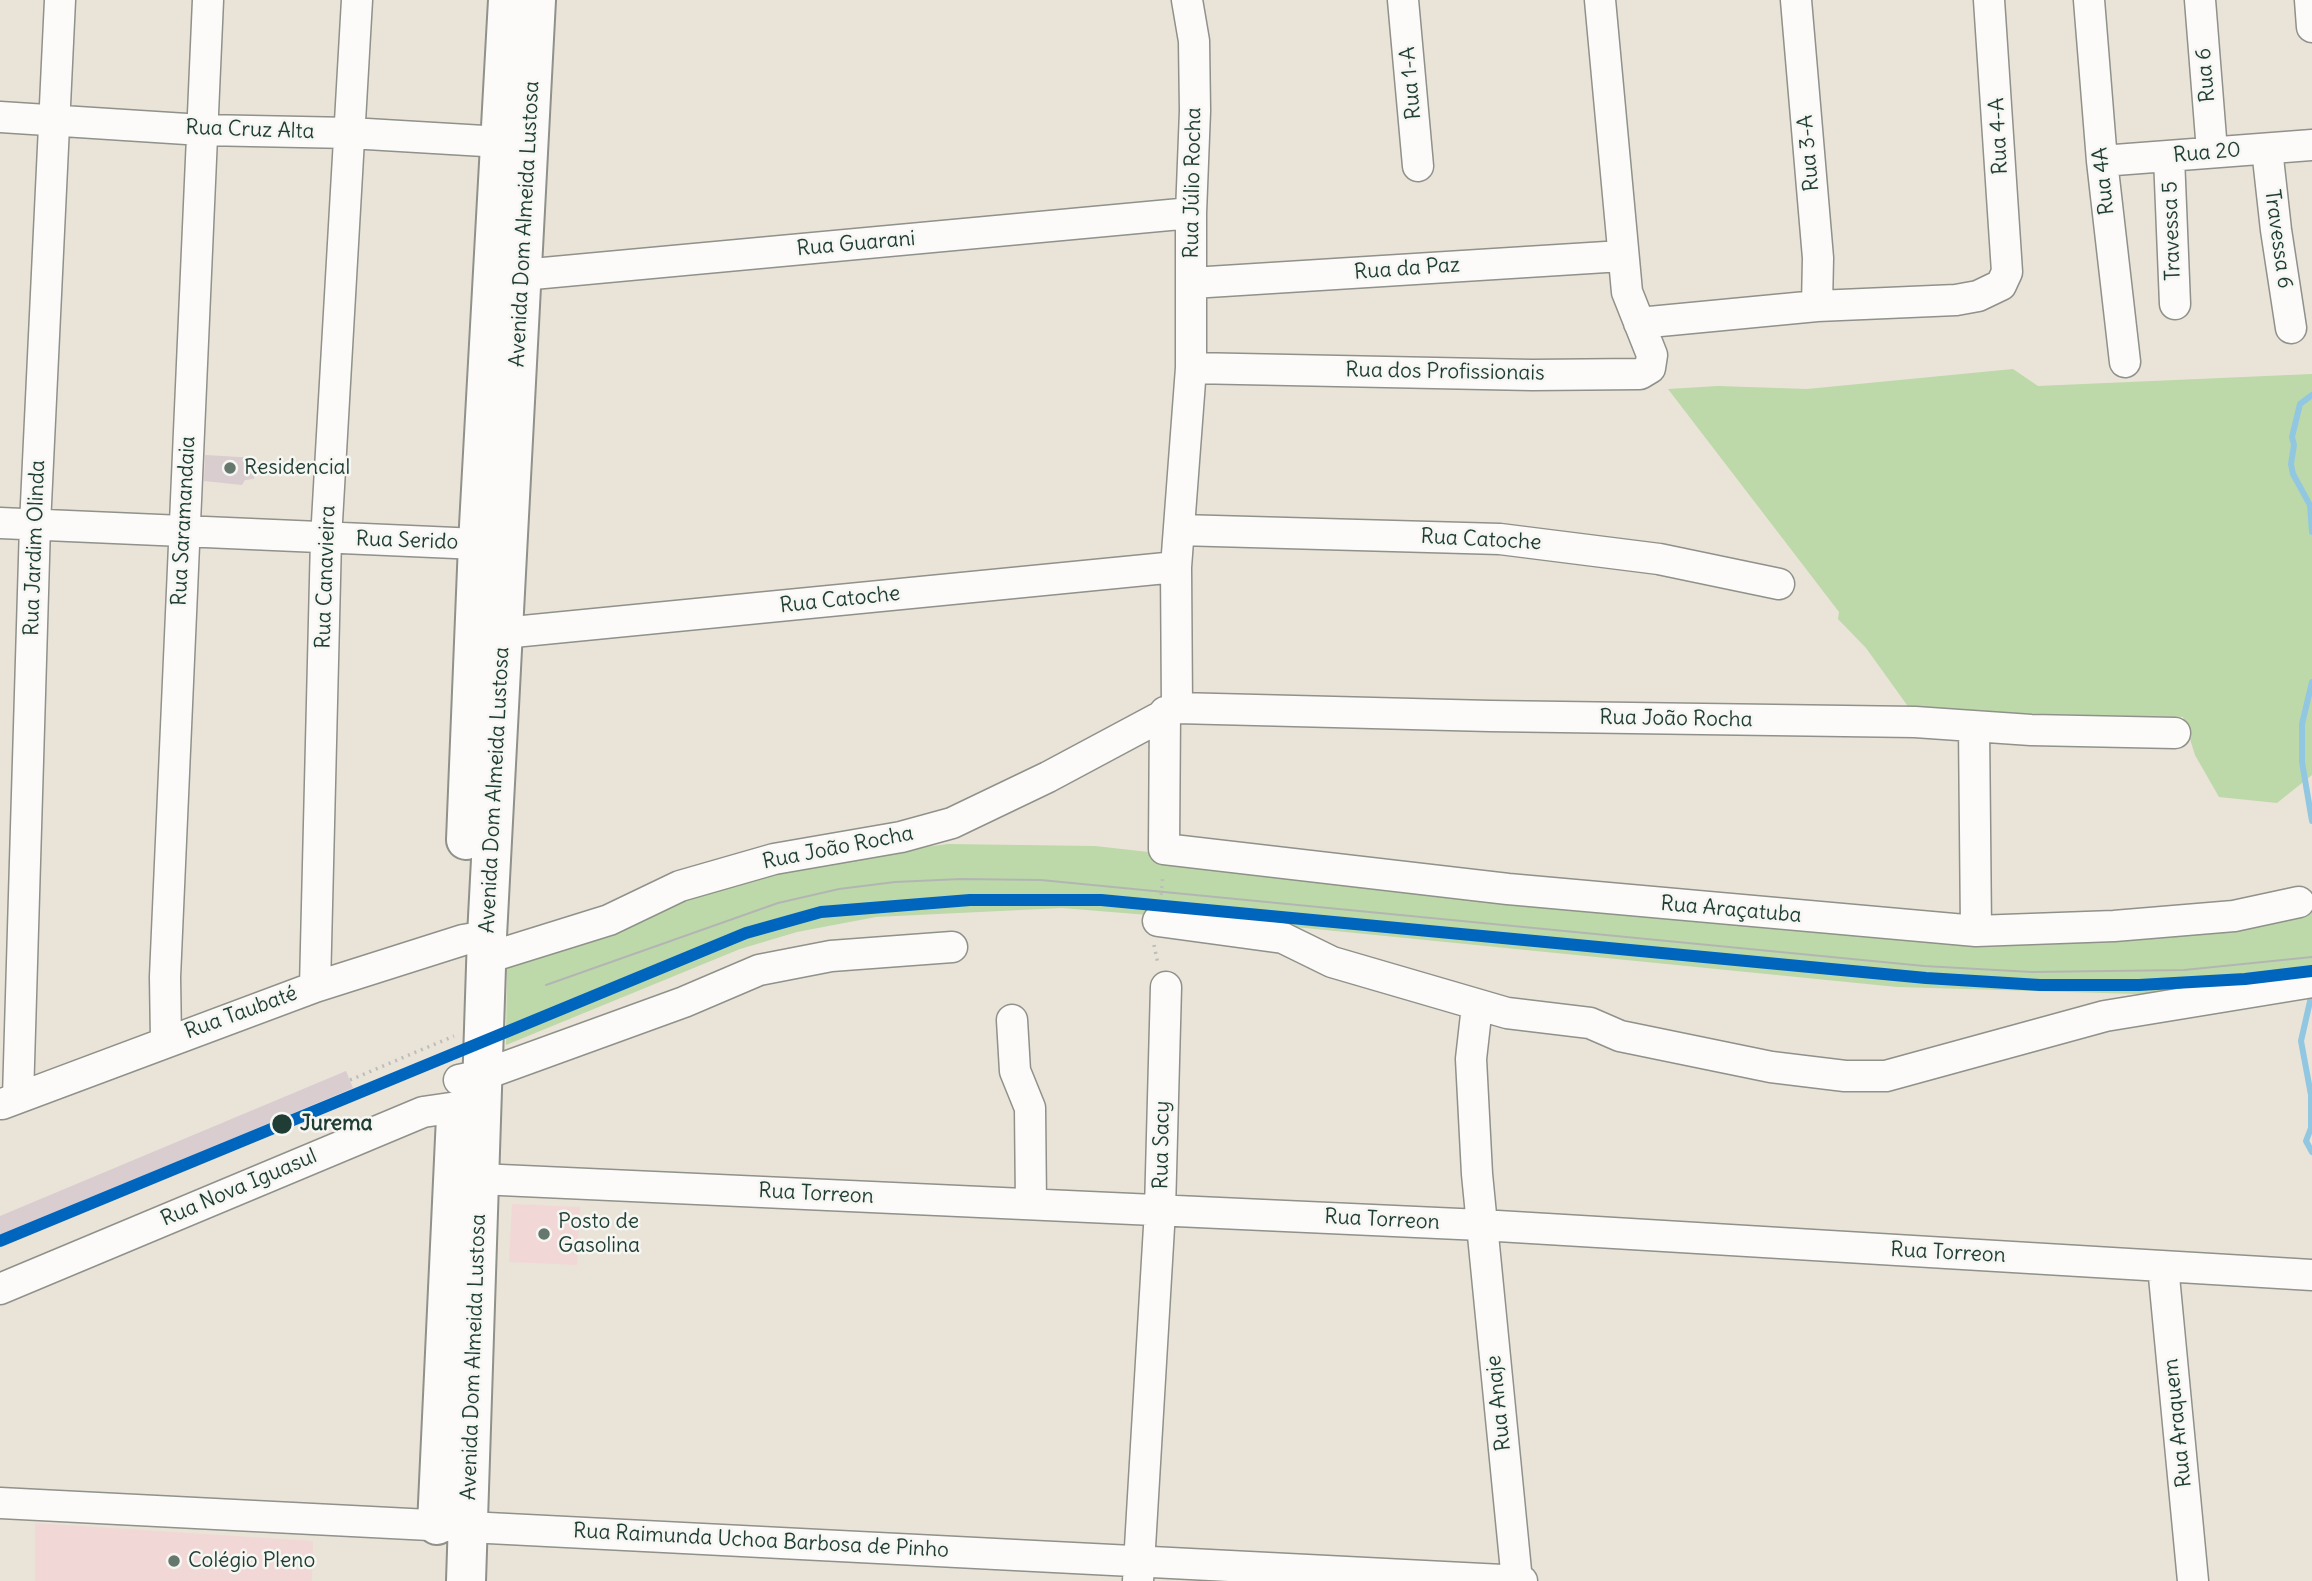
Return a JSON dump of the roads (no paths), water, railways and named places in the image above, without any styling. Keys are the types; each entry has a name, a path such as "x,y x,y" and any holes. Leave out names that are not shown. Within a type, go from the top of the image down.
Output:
{"main road":[{"name":"Avenida Dom Almeida Lustosa","path":"470,1091 461,1033 479,945 478,544 508,0"},
{"name":"Avenida Dom Almeida Lustosa","path":"466,1581 453,1526 465,1177 479,945 503,633 536,0"}],"street":[{"name":"Rua Jardim Olinda","path":"9,1101 60,0"},
{"name":"Rua Saramandaia","path":"166,1041 165,977 208,0"},
{"name":"Rua Canavieira","path":"315,987 327,538 357,0"},
{"name":"Rua Júlio Rocha","path":"1187,0 1194,41 1195,99 1191,213 1191,368"},
{"name":"Rua 1-A","path":"1403,0 1419,166"},
{"name":"Rua dos Profissionais","path":"1191,368 1640,374 1650,368 1651,355 1627,292 1622,256 1600,0"},
{"name":"Rua 3-A","path":"1796,0 1818,258 1817,306"},
{"name":"Rua 4-A","path":"1817,306 1956,300 1992,291 2001,285 2007,272 1989,0"},
{"name":"Rua 4A","path":"2089,0 2102,161 2125,362"},
{"name":"Rua 6","path":"2200,0 2212,151"},
{"path":"2310,0 2312,27"},
{"name":"Rua Cruz Alta","path":"0,117 202,130 350,133 501,142"},
{"name":"Rua 20","path":"2102,161 2312,145"},
{"name":"Travessa 6","path":"2267,149 2291,328"},
{"name":"Travessa 5","path":"2169,157 2175,304"},
{"name":"Rua Guarani","path":"522,275 1191,213"},
{"name":"Rua da Paz","path":"1192,282 1622,256"},
{"path":"1639,323 1817,306"},
{"path":"1171,710 1176,567 1191,368"},
{"name":"Rua Serido","path":"0,523 478,544"},
{"name":"Rua Catoche","path":"1180,530 1500,538 1659,559 1779,584"},
{"name":"Rua Catoche","path":"503,633 1176,567"},
{"name":"Rua João Rocha","path":"479,945 609,920 680,886 774,859 901,837 951,824 1048,777 1171,710 1915,722 2175,733"},
{"name":"Rua Araçatuba","path":"1171,710 1164,849 1508,889 1976,931 2114,926 2234,916 2299,902"},
{"path":"1974,726 1976,931"},
{"path":"1158,921 1283,938 1332,962 1507,1013 1590,1023 1620,1036 1771,1067 1845,1076 1886,1076 2105,1016 2312,982"},
{"name":"Rua Taubaté","path":"9,1101 315,987 479,945"},
{"name":"Rua Nova Iguasul","path":"0,1289 759,970 831,956 952,947"},
{"name":"Rua Sacy","path":"1139,1570 1160,1210 1166,987"},
{"name":"Rua Anaje","path":"1477,1006 1471,1059 1480,1225 1517,1581"},
{"path":"1013,1020 1015,1071 1030,1108 1031,1204"},
{"name":"Rua Torreon","path":"465,1177 1480,1225 2312,1275"},
{"name":"Rua Araquem","path":"2163,1266 2193,1581"},
{"name":"Rua Raimunda Uchoa Barbosa de Pinho","path":"0,1503 453,1526 1139,1570 1522,1581"}],"waterway":[{"path":"2312,395 2300,404 2292,437 2294,445 2291,464 2293,474 2310,505 2312,532"},
{"path":"2312,682 2302,724 2302,762 2312,821"},
{"path":"2311,997 2301,1041 2311,1095 2311,1128 2306,1141 2312,1152"}],"tram line":[{"path":"546,985 778,903 839,889 895,882 961,879 1041,880 1924,966 2032,972 2184,970 2312,957"},
{"path":"0,1241 700,953"}],"place":[{"name":"Residencial","path":"230,468"},
{"name":"Jurema","path":"282,1124"},
{"name":"Posto de Gasolina","path":"544,1234"},
{"name":"Colégio Pleno","path":"174,1561"}]}
